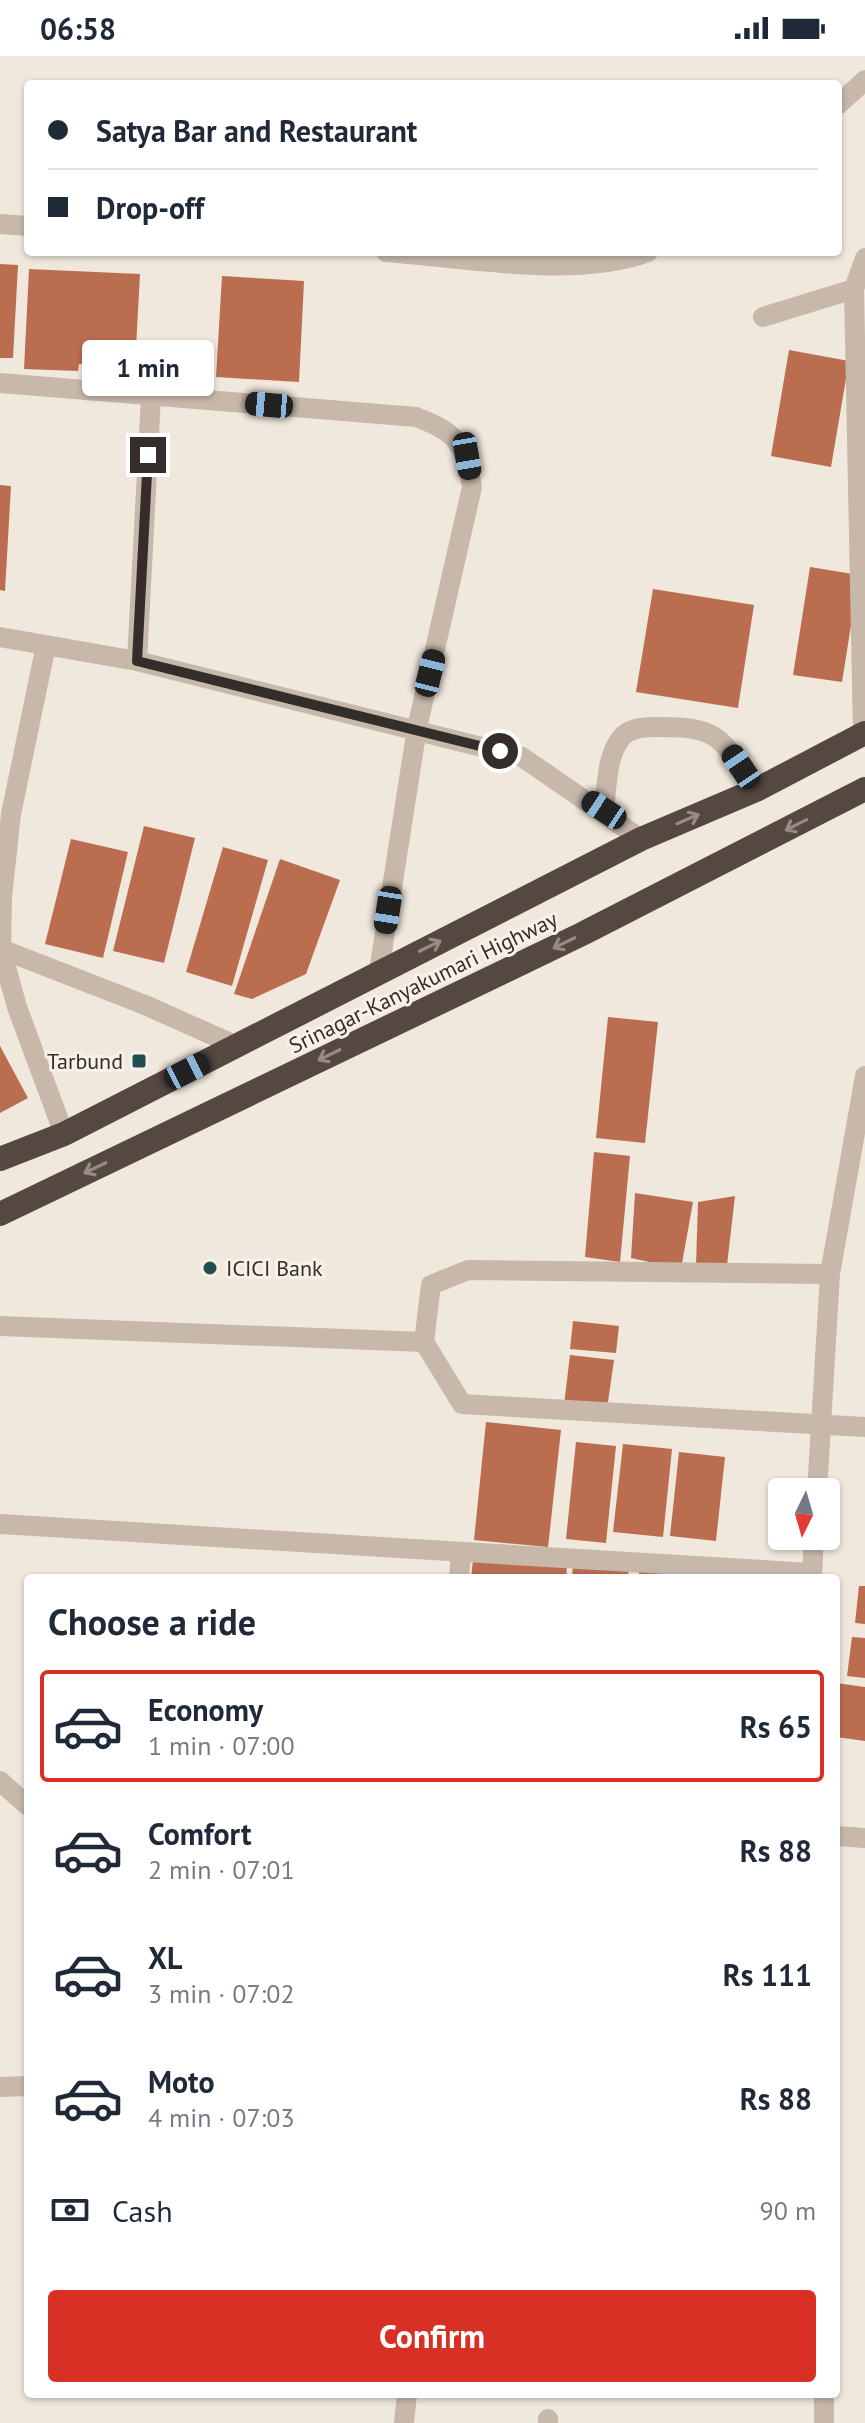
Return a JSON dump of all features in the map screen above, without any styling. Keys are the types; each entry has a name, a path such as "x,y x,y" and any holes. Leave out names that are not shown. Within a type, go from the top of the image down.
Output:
{"highway":[{"name":"Srinagar-Kanyakumari Highway","path":"0,1159 64,1134 641,839 756,790 864,733"},
{"name":"Srinagar-Kanyakumari Highway","path":"0,1214 582,934 865,789"}],"street":[{"path":"842,101 865,80"},
{"path":"0,224 24,226"},
{"path":"448,256 588,265 623,261 637,256"},
{"path":"864,733 854,289 865,258"},
{"path":"763,317 854,289"},
{"path":"0,383 416,417 450,430 467,456 472,487 417,728 379,971"},
{"path":"137,661 151,396"},
{"path":"0,637 137,661 417,728 522,757 604,810 641,839"},
{"path":"46,645 11,814 2,897 1,949 7,1000 64,1134"},
{"path":"604,810 611,759 622,736 640,727 709,730 726,745 756,790"},
{"path":"1,949 145,1005 237,1046"},
{"path":"818,1478 830,1274 865,1076"},
{"path":"830,1274 468,1270 431,1285 424,1342 462,1404 865,1427"},
{"path":"0,1326 424,1342"},
{"path":"0,1524 783,1574"},
{"path":"812,1574 813,1550"},
{"path":"459,1574 461,1552"},
{"path":"0,1781 24,1802"},
{"path":"840,1836 865,1838"},
{"path":"0,2087 24,2086"},
{"path":"404,2423 407,2398"},
{"path":"824,2398 824,2423"}],"building":[{"path":"0,264 18,265 13,358 0,358"},
{"path":"29,269 140,274 135,366 79,364 78,371 24,369"},
{"path":"222,276 304,281 299,382 216,377"},
{"path":"789,350 849,361 831,467 771,456"},
{"path":"0,485 11,486 5,591 0,590"},
{"path":"810,567 859,575 842,682 793,675"},
{"path":"653,589 754,605 738,708 636,692"},
{"path":"144,826 195,838 164,963 113,951"},
{"path":"71,839 128,852 103,958 45,944"},
{"path":"223,847 268,860 232,986 186,972"},
{"path":"280,859 340,880 306,974 252,999 234,994"},
{"path":"608,1017 658,1022 645,1143 596,1138"},
{"path":"0,1046 28,1098 0,1113"},
{"path":"594,1152 630,1156 620,1262 585,1257"},
{"path":"635,1193 693,1202 681,1269 631,1258"},
{"path":"735,1196 727,1265 696,1265 698,1202"},
{"path":"573,1321 619,1326 616,1353 570,1349"},
{"path":"570,1355 614,1360 607,1409 564,1405"},
{"path":"486,1422 561,1430 548,1547 474,1540"},
{"path":"576,1442 616,1446 606,1543 566,1539"},
{"path":"623,1444 672,1449 663,1537 613,1532"},
{"path":"679,1452 725,1457 716,1541 670,1536"},
{"path":"473,1560 567,1566 566,1574 471,1574"},
{"path":"573,1564 629,1567 628,1574 572,1574"},
{"path":"639,1566 712,1571 712,1574 639,1574"},
{"path":"859,1586 865,1586 865,1624 855,1623"},
{"path":"852,1637 865,1638 865,1678 847,1676"},
{"path":"840,1684 865,1687 865,1741 840,1738"}],"place":[{"name":"Tarbund","path":"139,1061"},
{"name":"ICICI Bank","path":"210,1268"}],"route":[{"path":"148,455 137,661 500,751"}]}
